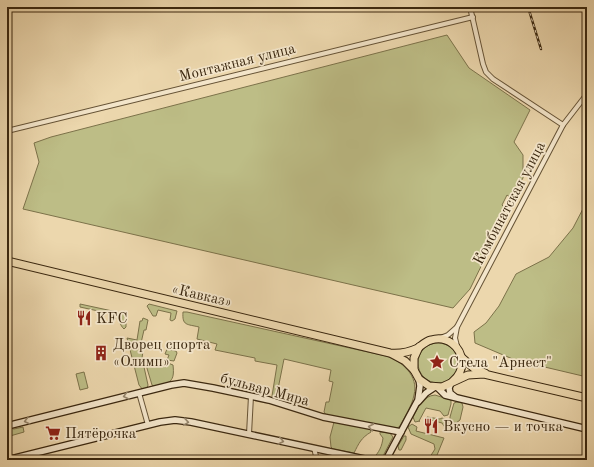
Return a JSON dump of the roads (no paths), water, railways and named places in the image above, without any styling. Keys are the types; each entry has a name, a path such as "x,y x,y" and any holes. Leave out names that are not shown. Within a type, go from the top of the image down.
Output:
{"highway":[{"name":"«Кавказ»","path":"7,261 390,353 405,361 414,370 419,379"},
{"name":"«Кавказ»","path":"390,353 407,352 430,340 437,339"},
{"path":"437,339 448,341 457,348 461,356 475,369 492,376"},
{"path":"414,370 414,358 419,347"},
{"path":"452,382 460,373 462,368 461,356"},
{"path":"419,379 429,386 442,387 461,378 477,374 492,376 587,398"}],"street":[{"path":"470,7 486,72 493,79 564,125"},
{"name":"Монтажная улица","path":"7,131 473,18"},
{"name":"Комбинатская улица","path":"457,348 455,338 457,327 564,125 587,94"},
{"name":"Комбинатская улица","path":"437,339 448,335 457,327"},
{"path":"386,460 415,406 420,393 419,379"},
{"path":"452,382 449,388 450,392 457,398"},
{"name":"бульвар Мира","path":"7,426 184,383 251,396 323,417 400,432"},
{"path":"415,406 426,393 436,387 445,395 587,429"},
{"path":"139,393 148,425"},
{"path":"248,434 251,396"},
{"path":"7,460 160,422 176,420 369,460"},
{"path":"314,448 317,460"}],"railway":[{"path":"528,7 541,49"}],"place":[{"name":"KFC","path":"84,318"},
{"name":"Дворец спорта «Олимп»","path":"101,353"},
{"name":"Стела \"Арнест\"","path":"437,362"},
{"name":"Вкусно — и точка","path":"431,426"},
{"name":"Пятёрочка","path":"53,433"}]}
